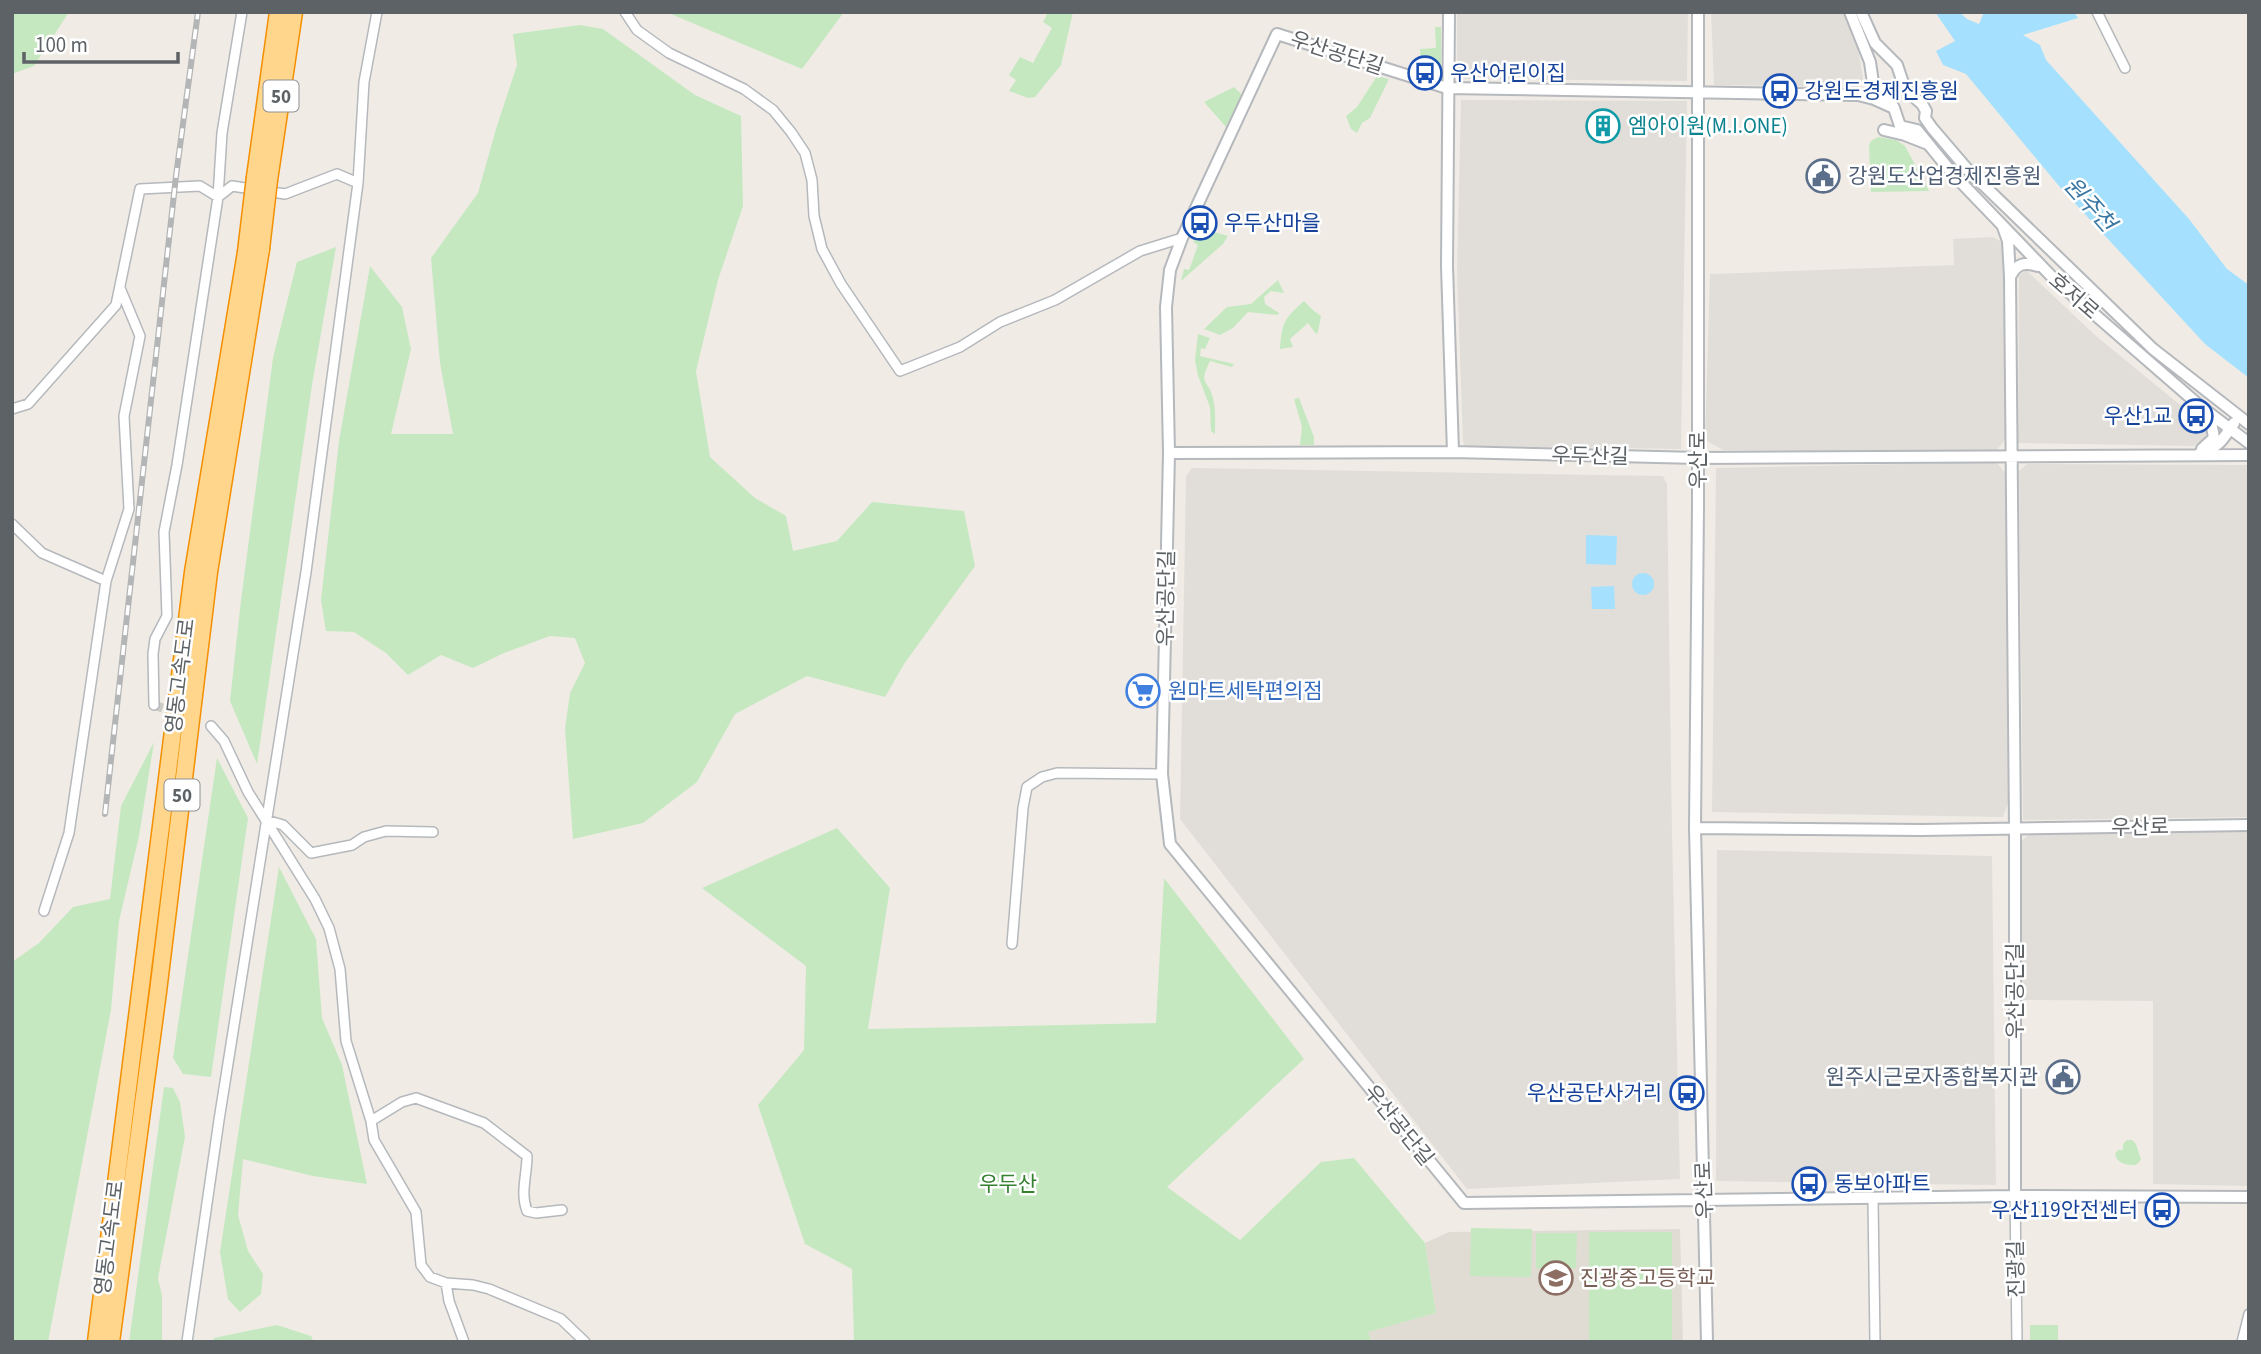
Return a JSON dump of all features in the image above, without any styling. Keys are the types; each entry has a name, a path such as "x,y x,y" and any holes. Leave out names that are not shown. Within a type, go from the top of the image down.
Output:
{"highway":[{"name":"영동고속도로","path":"111,1342 158,992 209,572 254,251 278,12"},
{"name":"영동고속도로","path":"262,179 293,12"},
{"name":"영동고속도로","path":"96,1342 193,572 254,251"}],"street":[{"path":"155,705 155,639 167,616 164,532 177,465 218,197 222,133 242,12"},
{"path":"187,1342 306,572 358,183 364,82 377,12"},
{"path":"625,12 637,30 669,53 744,89 773,110 791,132 805,153 812,180 814,216 822,249 841,284 900,372 960,347 1000,322 1055,300 1140,251 1182,239"},
{"path":"1449,12 1447,266 1453,452"},
{"name":"우산로","path":"1698,12 1695,828 1707,1342"},
{"path":"1850,12 1870,62 1872,83 1885,94 1894,108 1897,122 1903,128"},
{"name":"호저로","path":"1861,12 1875,43 1886,57 1897,65 1909,93 1922,104 1926,111 1925,118 1968,170 2153,349 2249,424"},
{"path":"2096,12 2125,68"},
{"name":"우산공단길","path":"1894,108 1858,95 1447,88 1277,34 1170,270 1167,299 1169,453 1162,774 1170,844 1464,1203 2015,1196 2249,1197"},
{"path":"1870,62 1877,57 1886,57"},
{"path":"1858,95 1865,93 1872,83"},
{"path":"1925,118 1917,130 1884,130 1930,145"},
{"name":"호저로","path":"1917,130 1952,173 2040,266 2209,414 2249,443"},
{"path":"218,197 232,186 285,194 337,174 358,183"},
{"path":"12,409 28,404 116,305 140,189 200,186 218,197"},
{"path":"2003,227 2008,241 2010,277 2015,829"},
{"path":"2022,247 2035,236"},
{"path":"2010,277 2015,267 2022,263 2040,266"},
{"path":"44,911 69,833 106,581 129,509 124,416 140,336 120,288"},
{"path":"2191,457 2209,445 2214,438 2209,414"},
{"path":"2191,457 2223,442 2239,416"},
{"name":"우두산길","path":"1169,453 1453,452 1698,458 2249,455"},
{"path":"12,524 42,553 106,581"},
{"path":"211,726 224,741 248,792 330,928 340,969 346,1041 371,1121 373,1140 416,1212 421,1265 430,1278 489,1289 561,1319 585,1342"},
{"path":"1012,944 1027,787 1042,777 1057,773 1162,774"},
{"path":"267,820 283,825 311,853 352,845 364,837 386,831 433,832"},
{"name":"우산로","path":"1695,828 1921,830 2249,825"},
{"name":"우산공단길","path":"2015,829 2015,1196"},
{"path":"371,1121 402,1102 416,1098 484,1123 527,1156 522,1200 527,1211 536,1213 562,1210"},
{"name":"진광길","path":"2015,1196 2017,1342"},
{"path":"1873,1199 1875,1342"},
{"path":"446,1283 449,1301 464,1342"},
{"path":"2242,1342 2249,1314"}],"shaded area":[{"path":"1457,12 1688,12 1687,81 1461,79 1457,74"},
{"path":"1711,12 1845,12 1857,43 1863,78 1859,87 1714,85"},
{"path":"1461,100 1687,101 1681,449 1465,446 1457,271"},
{"path":"1993,237 2006,244 2006,439 1995,452 1723,450 1705,440 1710,274 1954,265 1953,239"},
{"path":"2026,270 2096,336 2207,427 2205,439 2194,446 2018,443 2019,276"},
{"path":"1996,462 2007,475 2008,803 2003,817 1712,812 1716,468"},
{"path":"2027,464 2249,465 2249,817 2023,820 2019,471"},
{"path":"1192,468 1663,476 1667,484 1680,1179 1467,1189 1180,819 1186,476"},
{"path":"2249,831 2249,1186 2153,1184 2153,1001 2021,1000 2019,843 2031,833"},
{"path":"1717,850 1992,856 1996,1185 1716,1181"},
{"name":"진광중고등학교","path":"1680,1229 1683,1342 1373,1342 1367,1332 1436,1313 1425,1243 1449,1232"}],"green space":[{"path":"12,12 69,12 34,66 12,74"},
{"path":"666,12 844,12 802,69"},
{"path":"1048,12 1073,12 1061,65 1035,97 1028,98 1009,91 1016,80 1009,75 1020,57 1033,63 1052,28 1043,22"},
{"path":"580,25 603,29 695,95 741,116 743,206 718,280 696,371 710,457 755,498 786,516 793,551 837,541 872,502 964,511 975,566 904,664 885,697 807,676 735,714 697,782 643,823 573,839 565,729 570,693 585,663 575,638 550,636 473,668 441,655 408,675 386,653 354,632 326,631 321,600 339,441 370,266 402,307 411,349 391,434 453,434 440,363 431,258 478,193 517,65 513,34"},
{"path":"1435,27 1441,27 1441,71 1421,68 1420,49 1436,48"},
{"path":"1377,76 1389,79 1370,118 1362,123 1357,133 1351,129 1346,116 1357,107"},
{"path":"1234,87 1242,95 1226,127 1204,102"},
{"path":"1878,137 1896,140 1905,146 1929,191 1871,192 1869,145"},
{"path":"1214,232 1228,236 1223,244 1181,281 1184,269 1189,270 1198,245 1193,242 1197,237"},
{"path":"336,247 312,385 257,764 230,701 273,358 297,262"},
{"path":"1278,280 1284,293 1271,291 1264,297 1265,304 1279,313 1278,315 1248,312 1233,328 1220,335 1204,329 1227,307 1251,304"},
{"path":"1304,301 1321,316 1318,332 1316,334 1308,323 1290,339 1293,347 1280,349 1285,322"},
{"path":"1198,334 1210,338 1205,349 1201,348 1200,356 1234,364 1232,367 1210,361 1204,378 1214,402 1215,434 1211,431 1210,407 1195,360"},
{"path":"1299,398 1314,437 1314,445 1300,445 1302,427 1294,399"},
{"path":"154,742 139,836 119,921 111,1010 48,1342 12,1342 12,962 39,943 73,907 110,899 121,806"},
{"path":"217,758 248,818 211,1077 183,1074 173,1058"},
{"name":"우두산","path":"837,828 890,888 868,1029 1156,1023 1164,878 1304,1059 1167,1187 1240,1240 1321,1162 1354,1158 1425,1243 1436,1313 1368,1332 1372,1342 854,1342 852,1269 805,1244 758,1105 804,1050 806,966 702,888"},
{"path":"279,867 316,939 322,1018 342,1065 367,1184 313,1176 243,1159 238,1215 248,1251 263,1274 261,1294 240,1312 228,1299 220,1252"},
{"path":"164,1087 173,1088 180,1102 185,1137 158,1278 162,1296 162,1342 129,1342"},
{"path":"2127,1140 2136,1144 2141,1160 2136,1165 2123,1163 2116,1157 2115,1154 2118,1150 2123,1150 2123,1144"},
{"path":"1471,1228 1532,1229 1531,1277 1470,1276"},
{"path":"1589,1232 1672,1232 1672,1342 1589,1342"},
{"path":"1536,1233 1577,1233 1576,1268 1536,1268"},
{"path":"277,1325 311,1336 314,1342 213,1342 214,1338"},
{"path":"2030,1325 2058,1325 2058,1342 2030,1342"}],"water":[{"name":"원주천","path":"1935,12 1959,12 1979,24 1984,12 2074,12 2078,18 2023,35 2040,45 2046,60 2189,219 2227,269 2249,285 2249,378 2205,344 2059,186 1966,74 1943,65 1936,51 1955,41"},
{"path":"1586,535 1617,536 1616,565 1586,564"},
{"path":"1643,573 1651,576 1654,584 1651,592 1643,595 1635,592 1632,584 1635,576"},
{"path":"1614,586 1615,609 1592,609 1591,587"}],"tunnel":[{"path":"154,705 177,713"}],"railway":[{"path":"105,814 176,176 198,12"}],"place":[{"name":"우산어린이집","path":"1425,73"},
{"name":"강원도경제진흥원","path":"1780,91"},
{"name":"엠아이원(M.I.ONE)","path":"1603,126"},
{"name":"강원도산업경제진흥원","path":"1823,176"},
{"name":"우두산마을","path":"1200,223"},
{"name":"우산1교","path":"2196,416"},
{"name":"원마트세탁편의점","path":"1143,691"},
{"name":"원주시근로자종합복지관","path":"2063,1077"},
{"name":"우산공단사거리","path":"1687,1093"},
{"name":"동보아파트","path":"1809,1184"},
{"name":"우산119안전센터","path":"2162,1210"},
{"name":"진광중고등학교","path":"1556,1278"}]}
